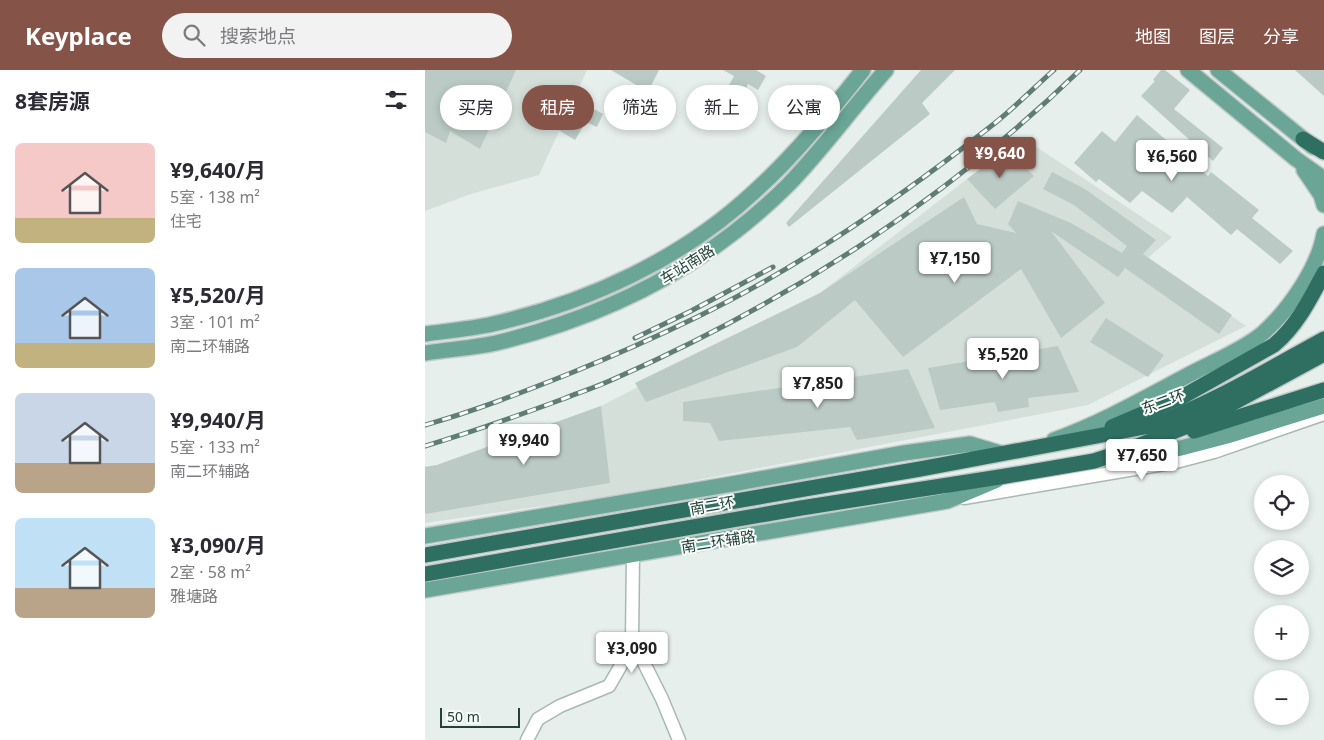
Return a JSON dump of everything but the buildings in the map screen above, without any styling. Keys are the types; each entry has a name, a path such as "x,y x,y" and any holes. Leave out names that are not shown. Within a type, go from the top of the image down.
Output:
{"highway":[{"path":"1303,139 1324,154"},
{"path":"1084,439 1182,397 1274,345 1283,338 1297,320 1324,273"},
{"name":"东二环","path":"1000,453 1150,426 1177,417 1245,384 1324,339"},
{"name":"东二环","path":"1006,476 1094,461 1176,432 1229,406 1324,354"},
{"path":"1153,440 1196,431 1324,390"},
{"name":"南二环","path":"425,555 920,469 1000,453"},
{"name":"南二环","path":"425,574 801,508 1006,476"}],"main road":[{"name":"车站南路","path":"425,334 491,325 540,312 593,293 667,257 728,215 755,192 814,128 863,70"},
{"name":"车站南路","path":"425,353 498,342 574,320 610,306 673,275 731,235 759,213 783,190 886,70"},
{"path":"1188,70 1296,159 1324,179"},
{"path":"1218,70 1303,139 1324,148"},
{"path":"1296,159 1321,195 1324,205"},
{"path":"1032,447 1065,436 1113,416 1261,335 1289,305 1304,282 1319,253 1324,234"},
{"path":"1094,461 1181,448 1324,406"},
{"path":"425,536 904,453 970,444 1000,453"},
{"name":"南二环辅路","path":"425,590 947,501 1006,476"}],"street":[{"path":"947,501 1176,462 1214,452 1324,414"},
{"path":"527,740 539,719 560,706 609,686 620,667 633,639 633,555"},
{"path":"633,639 663,699 679,740"}],"shaded area":[{"path":"425,70 587,70 580,85 522,85 522,130 560,130 539,175 471,194 425,211"},
{"path":"1026,140 1172,237 1148,258 1246,326 1088,405 619,495 425,523 425,467 437,465 601,406 820,293 967,179"}],"railway":[{"path":"425,425 499,401 649,340 734,298 773,276 888,203 961,150 995,123 1054,70"},
{"path":"425,446 512,418 610,381 679,349 741,317 802,282 862,245 919,205 1029,117 1080,70"},
{"path":"635,338 691,311 773,267"}]}
